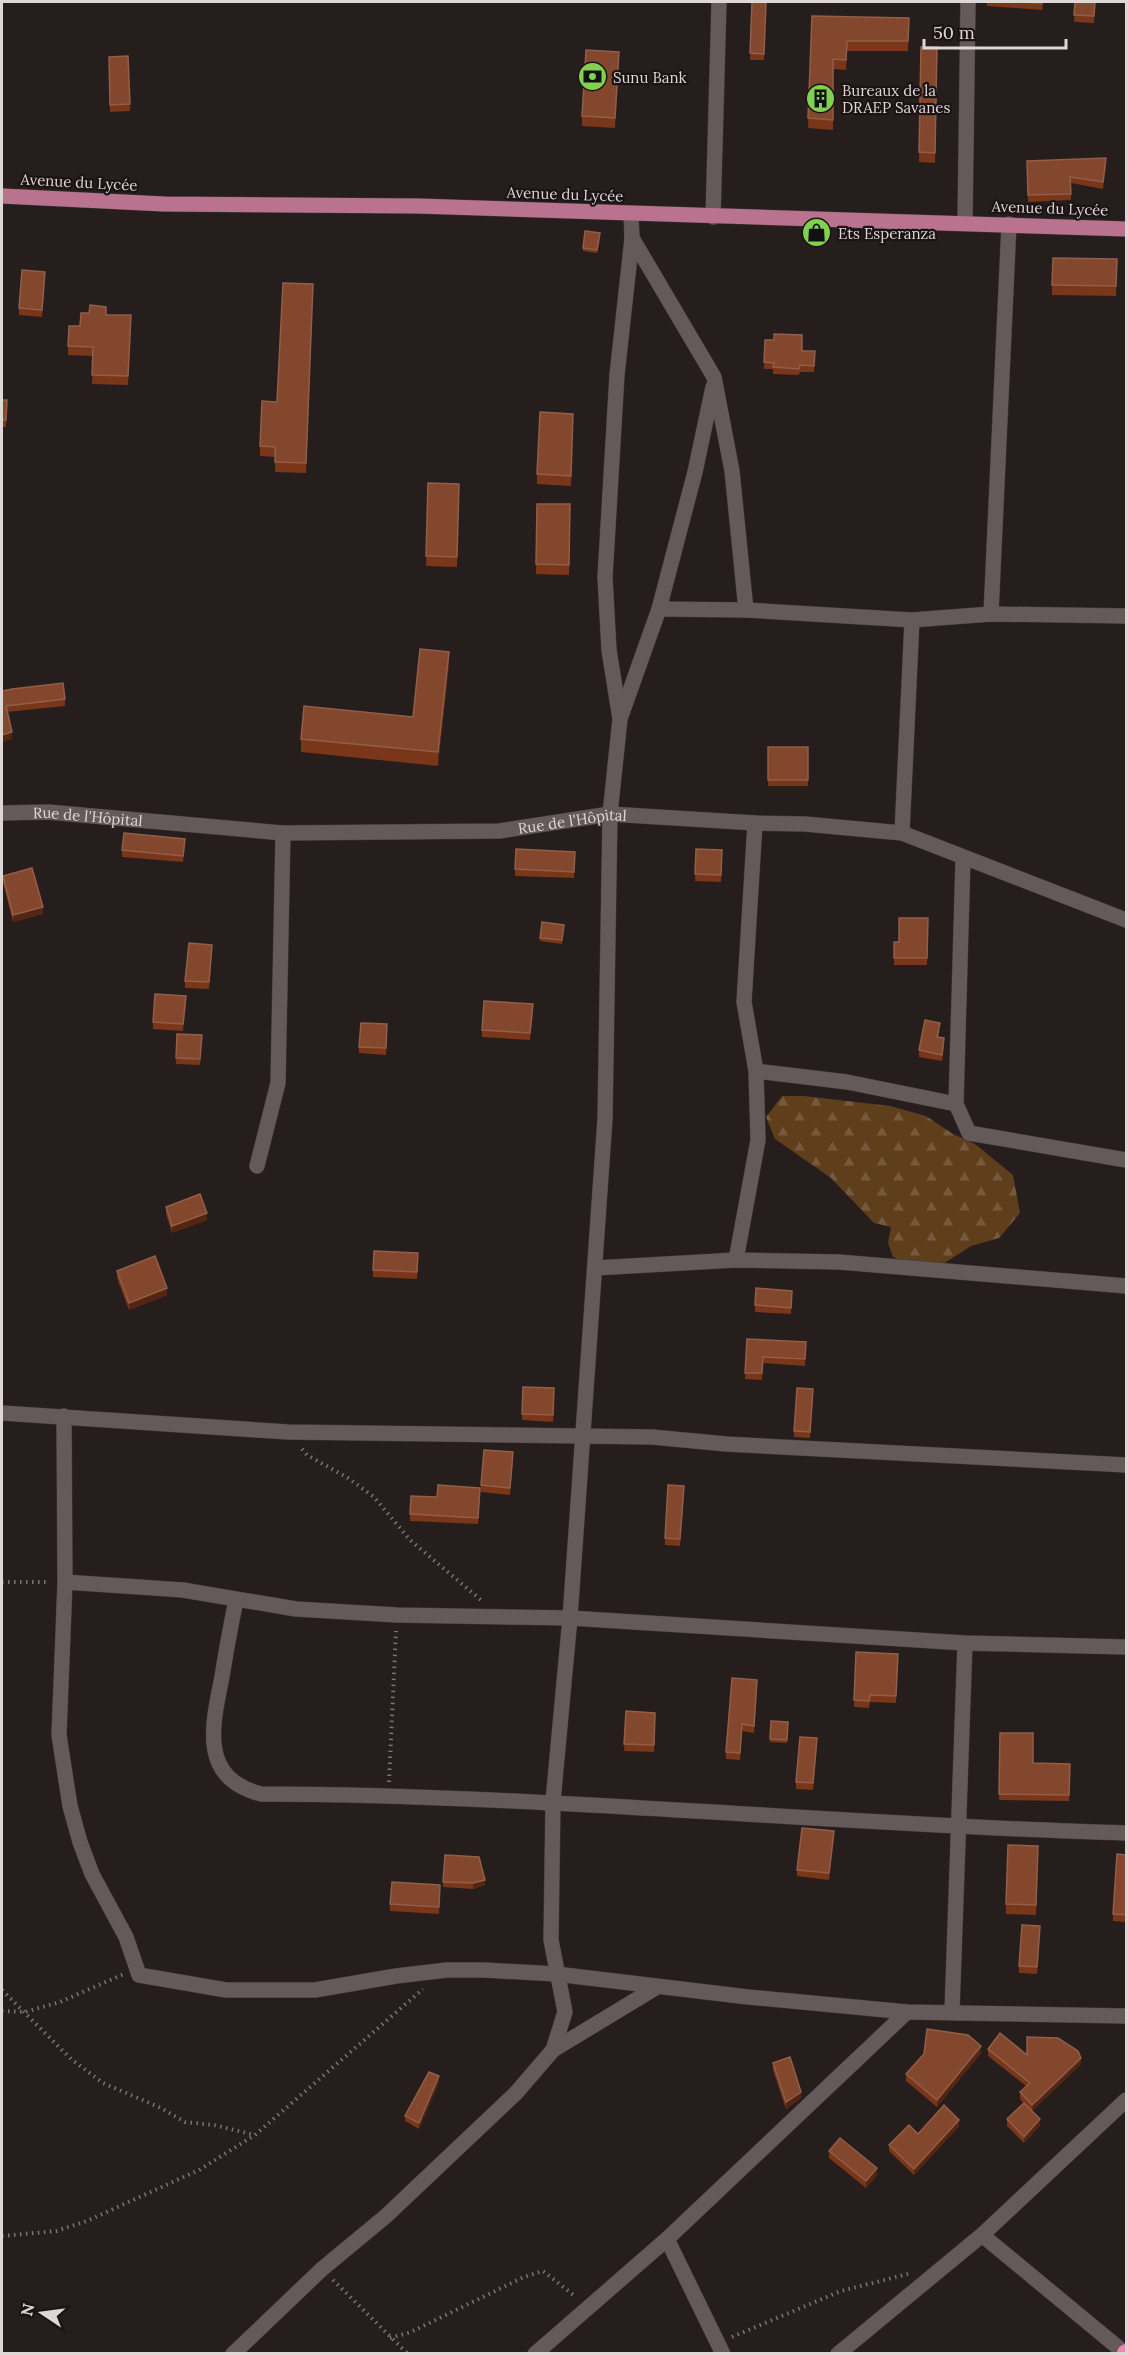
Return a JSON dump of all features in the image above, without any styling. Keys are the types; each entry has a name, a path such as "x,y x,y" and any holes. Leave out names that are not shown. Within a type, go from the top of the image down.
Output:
{"main road":[{"name":"Avenue du Lycée","path":"2,196 164,204 417,206 713,217 1009,224 1126,230"}],"street":[{"path":"713,217 719,2"},
{"path":"964,223 968,2"},
{"path":"620,718 609,650 605,577 617,375 632,238 631,214"},
{"path":"991,614 1009,224"},
{"path":"632,238 714,378 732,471 746,610"},
{"path":"553,2050 565,2012 551,1940 553,1801 570,1618 605,1119 610,814 620,718 659,609 690,493 714,378"},
{"path":"659,609 746,610 912,620 991,614 1126,616"},
{"path":"902,833 912,620"},
{"name":"Rue de l'Hôpital","path":"2,813 48,812 283,833 499,831 610,814 805,824 902,833 963,859 1126,920"},
{"path":"736,1260 758,1140 756,1071 744,1002 755,823"},
{"path":"257,1166 278,1083 283,833"},
{"path":"963,859 956,1104 969,1132 1126,1160"},
{"path":"756,1071 847,1083 956,1104"},
{"path":"595,1268 736,1260 839,1262 1126,1286"},
{"path":"2,1413 288,1432 583,1435 1126,1466"},
{"path":"64,1416 65,1582 59,1735 70,1806 88,1864 126,1937 139,1975 226,1989 315,1990 447,1970 556,1974 657,1987 907,2012 952,2011 1126,2016"},
{"path":"65,1582 152,1586 296,1609 397,1615 570,1618 964,1642 1126,1647"},
{"path":"236,1600 212,1728 215,1754 225,1774 236,1785 261,1794 388,1795 553,1801 1126,1833"},
{"path":"952,2011 964,1642"},
{"path":"233,2354 322,2268 386,2216 465,2144 516,2093 553,2050 657,1987"},
{"path":"535,2354 667,2239 907,2012"},
{"path":"838,2354 982,2235 1126,2100"},
{"path":"982,2235 1126,2353"},
{"path":"667,2239 720,2348"}],"path":[{"path":"288,1432 307,1455 348,1478 374,1497 410,1540 499,1617"},
{"path":"2,1582 65,1582"},
{"path":"388,1795 397,1615"},
{"path":"2,2236 56,2231 87,2221 200,2170 255,2135 383,2022 447,1970"},
{"path":"2,2011 25,2012 60,2002 119,1974 139,1975"},
{"path":"2,1990 71,2059 103,2083 162,2108 185,2122 214,2125 255,2135"},
{"path":"322,2268 408,2354"},
{"path":"390,2338 411,2332 524,2277 543,2271 588,2306"},
{"path":"720,2348 841,2291 910,2273"}],"green space":[{"path":"782,1096 804,1096 890,1106 926,1116 953,1134 975,1144 1013,1175 1020,1213 999,1238 971,1246 940,1266 909,1264 893,1257 888,1243 891,1227 874,1223 831,1178 775,1139 766,1117"}],"building":[{"path":"752,2 766,2 764,54 750,53"},
{"path":"1075,2 1095,2 1094,16 1074,15"},
{"name":"Bureaux de la DRAEP Savanes","path":"812,16 909,18 908,41 847,41 846,60 833,59 833,120 808,118"},
{"path":"921,47 937,47 935,153 919,152"},
{"path":"586,50 619,52 615,118 582,116"},
{"path":"128,56 130,104 110,105 109,57"},
{"path":"1106,158 1103,182 1070,177 1071,194 1028,195 1027,161"},
{"path":"585,231 600,233 597,250 583,248"},
{"path":"1053,258 1117,259 1116,286 1052,285"},
{"path":"22,270 45,272 42,310 19,308"},
{"path":"283,283 313,284 306,463 275,462 275,447 260,446 262,401 277,402"},
{"path":"90,305 106,307 106,315 131,315 128,376 92,375 93,347 68,346 69,326 80,326 81,313 89,313"},
{"path":"774,334 802,335 802,351 815,351 814,366 800,365 799,369 773,367 774,363 764,362 765,340 774,340"},
{"path":"2,400 7,400 6,420 2,420"},
{"path":"540,412 573,414 571,476 537,474"},
{"path":"428,483 459,484 457,557 426,556"},
{"path":"537,504 570,504 569,565 536,564"},
{"path":"420,649 449,652 438,752 301,739 304,706 413,717"},
{"path":"63,683 65,699 6,706 12,732 2,735 2,691"},
{"path":"768,747 808,747 808,780 768,780"},
{"path":"124,833 185,839 183,856 122,850"},
{"path":"516,849 575,852 574,872 515,869"},
{"path":"696,849 722,850 721,875 695,874"},
{"path":"32,868 43,907 13,915 3,876"},
{"path":"899,918 928,918 927,958 894,958 894,942 899,942"},
{"path":"542,922 564,925 562,940 540,938"},
{"path":"189,943 212,945 209,982 185,981"},
{"path":"155,994 186,996 183,1024 153,1022"},
{"path":"484,1001 533,1004 530,1033 482,1030"},
{"path":"925,1020 940,1023 937,1037 944,1038 942,1055 919,1050"},
{"path":"361,1023 387,1024 386,1048 359,1047"},
{"path":"177,1034 202,1035 200,1059 176,1058"},
{"path":"200,1194 207,1213 172,1226 166,1207"},
{"path":"374,1251 418,1253 417,1272 373,1270"},
{"path":"155,1256 167,1288 129,1303 117,1271"},
{"path":"756,1288 792,1291 791,1308 755,1305"},
{"path":"747,1339 806,1342 805,1359 763,1357 762,1373 745,1373"},
{"path":"523,1387 554,1388 553,1415 522,1414"},
{"path":"797,1388 813,1389 810,1432 794,1431"},
{"path":"484,1450 513,1452 510,1488 481,1485"},
{"path":"438,1485 480,1488 478,1518 410,1514 411,1496 437,1497"},
{"path":"668,1485 684,1486 680,1539 665,1538"},
{"path":"856,1652 898,1654 896,1696 870,1695 869,1701 854,1700"},
{"path":"732,1678 757,1680 754,1726 742,1724 740,1753 726,1752"},
{"path":"626,1711 655,1713 654,1745 624,1744"},
{"path":"771,1721 788,1722 787,1740 770,1739"},
{"path":"1000,1733 1033,1733 1033,1763 1070,1764 1069,1795 999,1794"},
{"path":"800,1737 817,1738 813,1783 796,1782"},
{"path":"802,1828 834,1831 829,1873 797,1870"},
{"path":"1008,1845 1038,1846 1036,1905 1006,1904"},
{"path":"1117,1854 1126,1855 1126,1915 1113,1914"},
{"path":"445,1855 479,1857 485,1880 473,1883 443,1882"},
{"path":"392,1882 440,1885 439,1907 390,1904"},
{"path":"1022,1925 1040,1926 1037,1967 1019,1966"},
{"path":"927,2029 968,2035 981,2046 937,2100 906,2074 924,2054"},
{"path":"1000,2033 1027,2055 1027,2037 1058,2038 1078,2051 1081,2058 1032,2105 1020,2092 1030,2083 988,2049"},
{"path":"790,2057 801,2092 786,2102 773,2063"},
{"path":"429,2072 439,2076 419,2123 405,2116"},
{"path":"1024,2103 1040,2119 1024,2137 1007,2119"},
{"path":"944,2105 959,2120 914,2169 889,2145 909,2125 918,2134"},
{"path":"840,2138 877,2168 866,2181 829,2151"}],"place":[{"name":"Sunu Bank","path":"592,77"},
{"name":"Bureaux de la DRAEP Savanes","path":"821,99"},
{"name":"Ets Esperanza","path":"817,233"}]}
